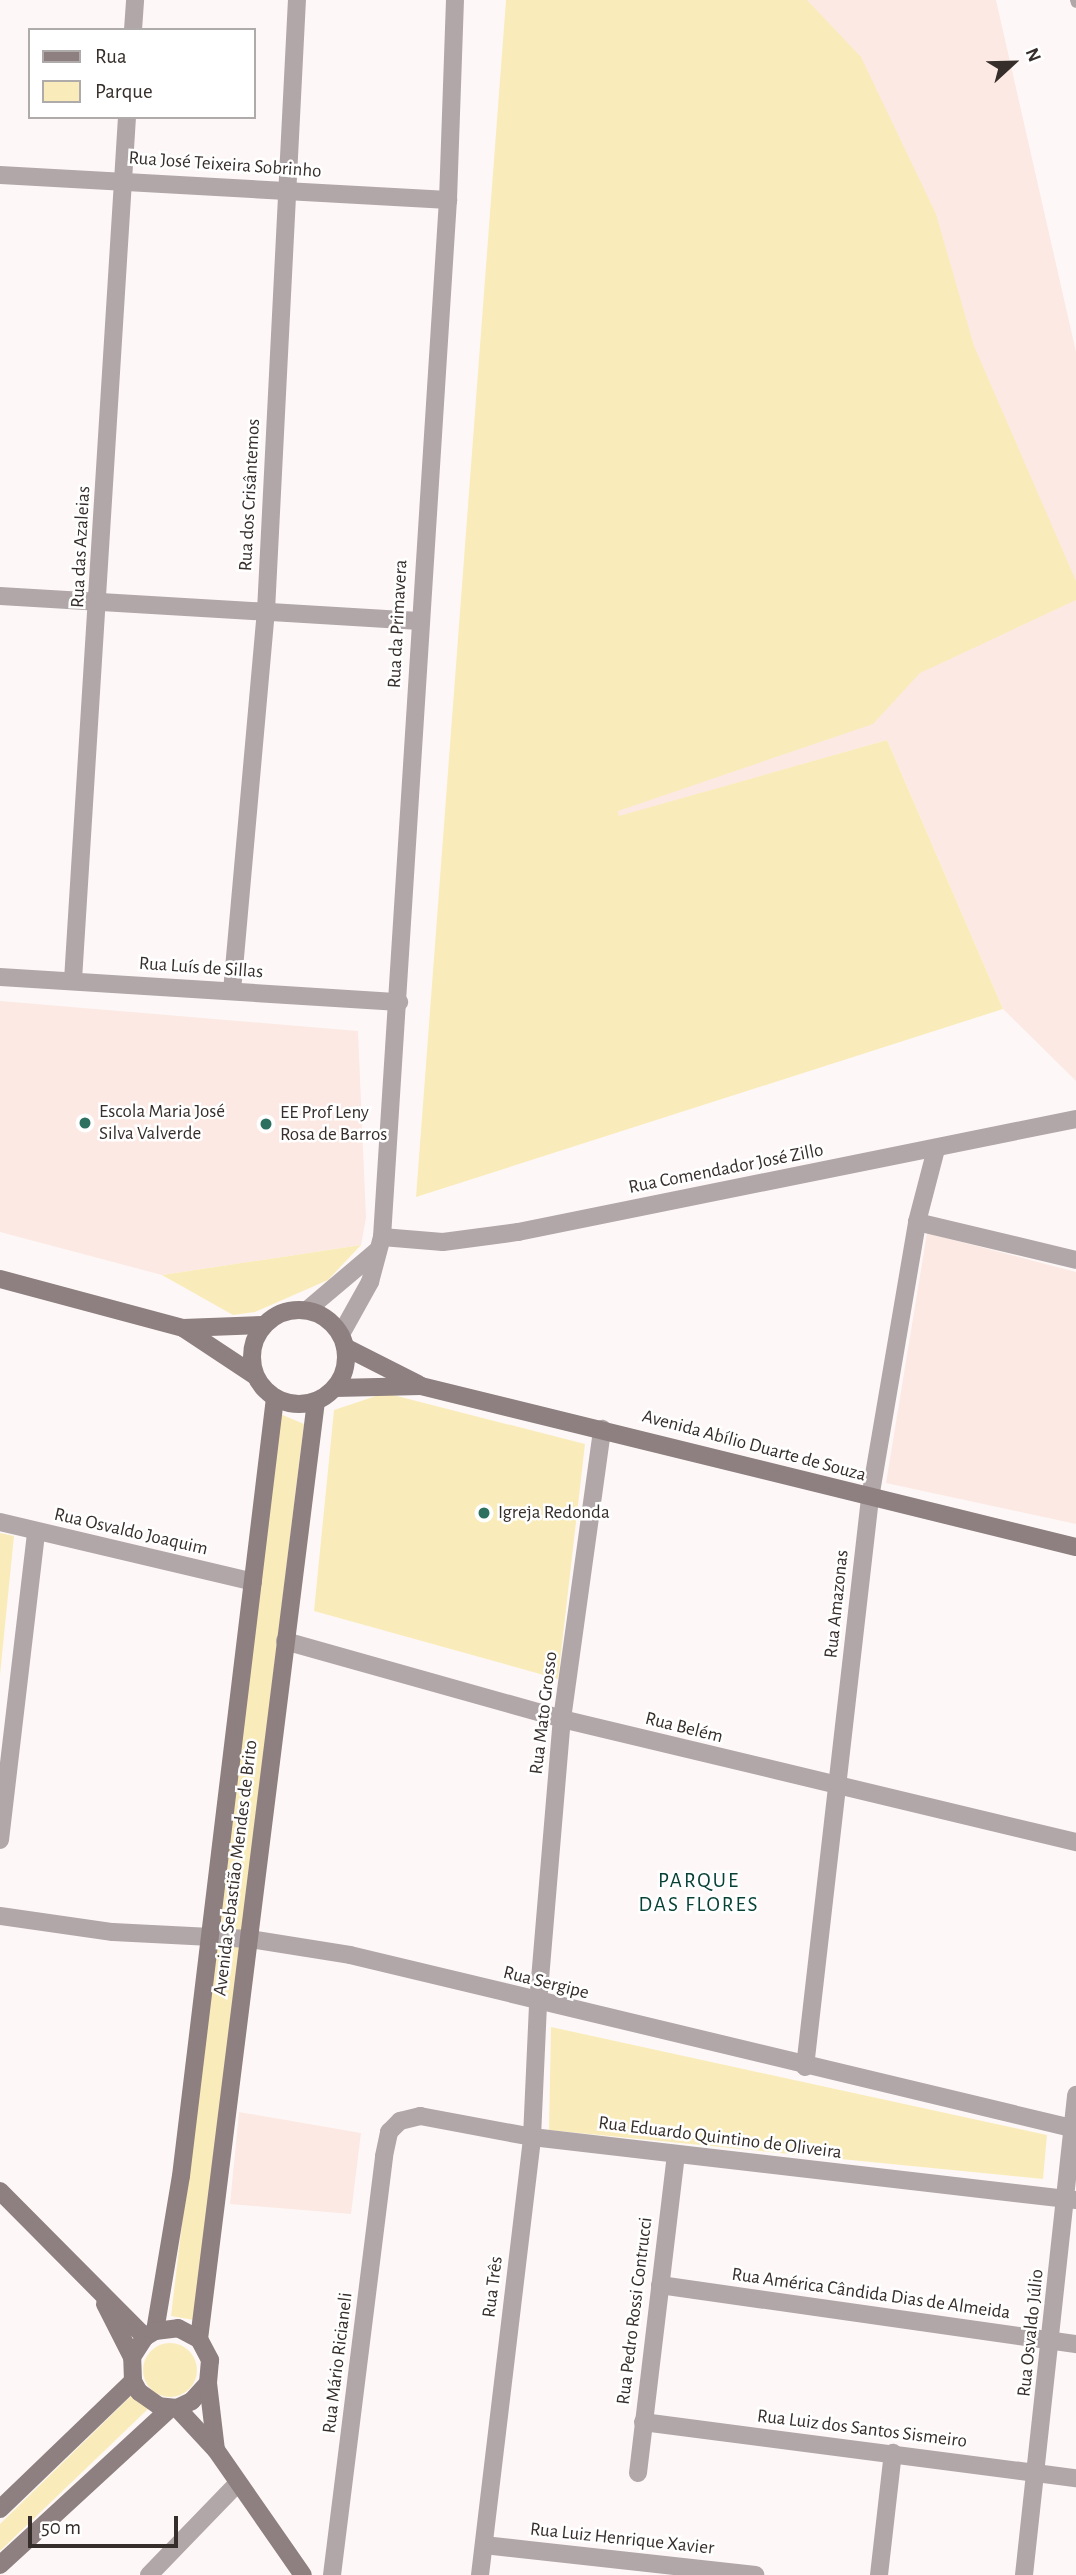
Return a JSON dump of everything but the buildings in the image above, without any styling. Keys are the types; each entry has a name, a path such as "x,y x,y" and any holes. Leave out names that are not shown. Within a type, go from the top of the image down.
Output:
{"main road":[{"path":"0,1279 183,1328 262,1325 283,1311 307,1310 321,1314 343,1341 345,1369 335,1388 316,1401 295,1404 275,1398 254,1375 183,1328"},
{"path":"254,1375 251,1357 262,1325"},
{"name":"Avenida Abílio Duarte de Souza","path":"343,1341 421,1386"},
{"name":"Avenida Abílio Duarte de Souza","path":"335,1388 421,1386 870,1498 1076,1546"},
{"name":"Avenida Sebastião Mendes de Brito","path":"150,2334 181,2176 275,1398"},
{"name":"Avenida Sebastião Mendes de Brito","path":"199,2339 316,1401"},
{"path":"0,2191 98,2292 150,2334"},
{"path":"98,2292 132,2357 133,2381 148,2400 174,2408 216,2450 237,2484 303,2575"},
{"path":"132,2357 150,2334 178,2328 199,2339 210,2360 208,2384 216,2450"},
{"path":"0,2509 133,2381"},
{"path":"0,2565 174,2408 192,2401 208,2384"}],"street":[{"path":"133,28 135,0"},
{"name":"Rua dos Crisântemos","path":"232,991 266,611 285,191 298,0"},
{"name":"Rua da Primavera","path":"343,1341 370,1282 380,1244 399,1002 419,621 448,200 456,0"},
{"name":"Rua das Azaleias","path":"73,980 128,119"},
{"name":"Rua José Teixeira Sobrinho","path":"0,175 124,179 448,200"},
{"path":"0,596 419,621"},
{"name":"Rua Luís de Sillas","path":"0,977 399,1002"},
{"name":"Rua Comendador José Zillo","path":"380,1244 443,1241 518,1232 1076,1119"},
{"name":"Rua Amazonas","path":"805,2067 839,1788 870,1498 917,1222 936,1149"},
{"path":"917,1222 1076,1260"},
{"path":"307,1310 380,1244"},
{"name":"Rua Mato Grosso","path":"538,2003 562,1719 602,1429"},
{"name":"Rua Osvaldo Joaquim","path":"0,1522 253,1582"},
{"path":"0,1840 36,1532"},
{"name":"Rua Belém","path":"285,1641 562,1719 839,1788 1076,1842"},
{"name":"Rua Sergipe","path":"0,1916 113,1932 250,1939 351,1955 538,2003 1074,2129"},
{"name":"Rua Três","path":"480,2575 532,2137 538,2003"},
{"name":"Rua Osvaldo Júlio","path":"1024,2575 1071,2200 1076,2095"},
{"name":"Rua Eduardo Quintino de Oliveira","path":"384,2156 389,2132 400,2121 421,2116 532,2137 1071,2200"},
{"name":"Rua Pedro Rossi Contrucci","path":"638,2473 676,2154"},
{"name":"Rua Mário Ricianeli","path":"332,2575 384,2156"},
{"name":"Rua América Cândida Dias de Almeida","path":"660,2285 1076,2344"},
{"name":"Rua Luiz dos Santos Sismeiro","path":"643,2422 1076,2478"},
{"path":"879,2575 893,2453"},
{"path":"149,2575 237,2484"},
{"name":"Rua Luiz Henrique Xavier","path":"484,2545 755,2575"}],"shaded area":[{"path":"648,0 996,0 1076,352 1076,1081 1003,1009 887,740 618,817 573,527"},
{"path":"0,1001 358,1031 366,1218 361,1245 162,1275 0,1232"},
{"path":"927,1233 1076,1272 1076,1524 886,1483"},
{"path":"239,2112 361,2133 351,2214 230,2204"}],"green space":[{"path":"506,0 807,0 861,57 936,214 974,346 1076,581 1076,600 920,673 873,724 618,811 619,816 887,740 1003,1009 416,1197"},
{"path":"361,1245 328,1280 255,1312 233,1315 162,1275"},
{"path":"385,1393 585,1444 558,1679 314,1611 334,1410"},
{"path":"278,1413 304,1424 194,2320 171,2316"},
{"path":"0,1533 14,1536 0,1675"},
{"path":"551,2027 1047,2135 1043,2179 549,2130"},
{"path":"170,2343 189,2351 197,2370 189,2389 170,2397 151,2389 143,2370 151,2351"},
{"path":"134,2393 148,2409 0,2551 0,2524"}],"place":[{"name":"Escola Maria José Silva Valverde","path":"85,1123"},
{"name":"EE Prof Leny Rosa de Barros","path":"266,1124"},
{"name":"Igreja Redonda","path":"484,1513"}],"district":[{"name":"PARQUE DAS FLORES","path":"699,1893"}]}
